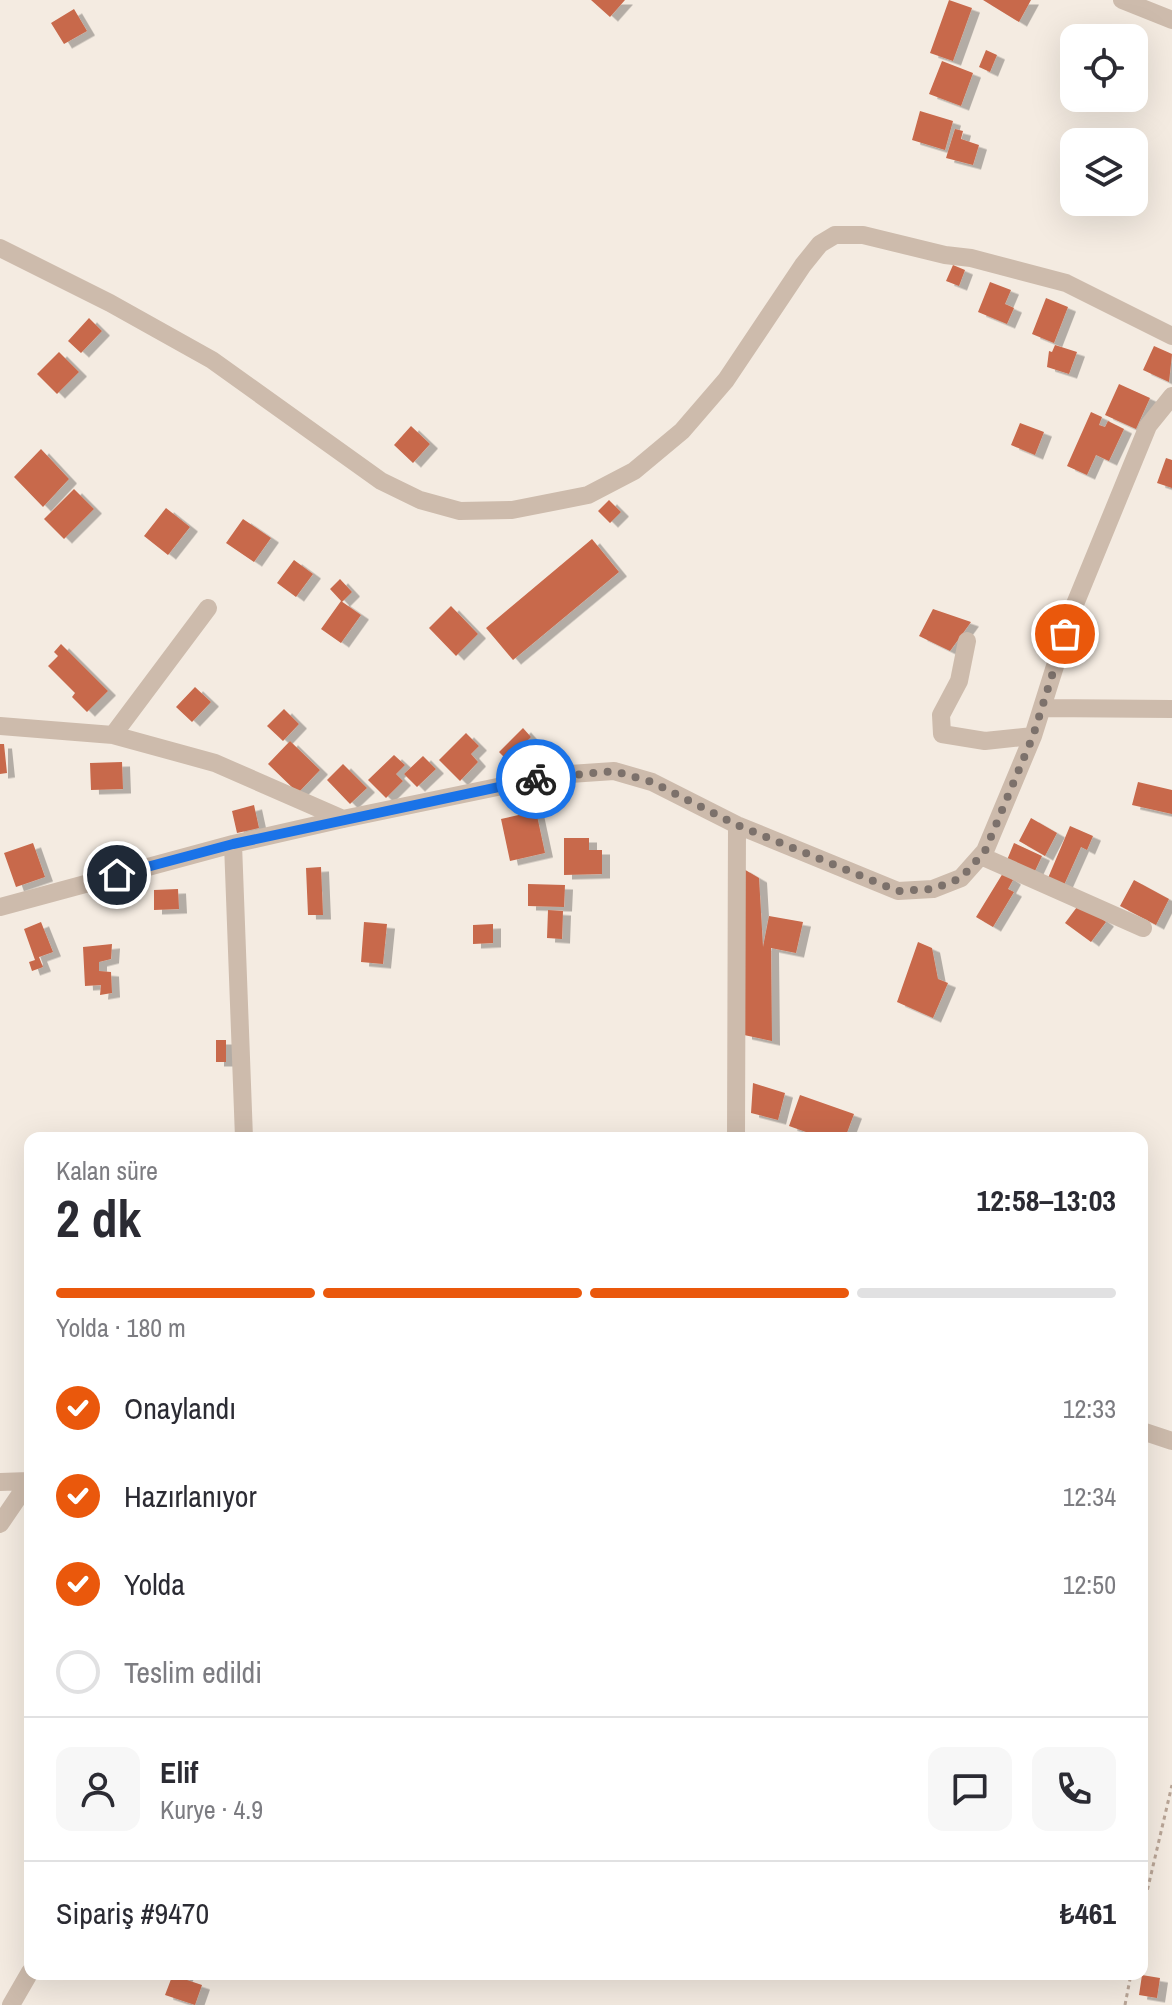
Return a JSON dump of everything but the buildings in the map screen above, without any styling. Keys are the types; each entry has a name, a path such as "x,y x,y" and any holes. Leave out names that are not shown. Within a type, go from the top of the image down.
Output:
{"street":[{"path":"1122,0 1172,20"},
{"path":"0,248 110,303 212,360 381,481 420,500 460,511 512,510 588,495 634,471 682,431 726,380 803,265 820,244 835,235 863,235 945,255 971,258 1066,283 1172,336"},
{"path":"0,907 233,844 343,819 555,775 614,771 652,782 737,825 898,891 933,889 961,878 981,856 1033,736 1073,609 1148,426 1172,396"},
{"path":"113,735 208,608"},
{"path":"967,641 959,681 941,715 942,734 985,741 1033,736"},
{"path":"1042,708 1172,709"},
{"path":"0,726 113,735 215,763 343,819"},
{"path":"736,1132 737,825"},
{"path":"233,844 244,1132"},
{"path":"981,856 1143,928"},
{"path":"1148,1433 1172,1441"},
{"path":"0,1482 24,1480"},
{"path":"0,1524 24,1488"},
{"path":"11,2005 25,1980"}],"path":[{"path":"1148,1887 1172,1785"},
{"path":"1125,2005 1130,1980"}],"way so far":[{"path":"536,779 614,771 652,782 737,825 898,891 933,889 961,878 985,851 1033,736 1065,634"}],"route":[{"path":"117,875 233,844 536,779"}]}
